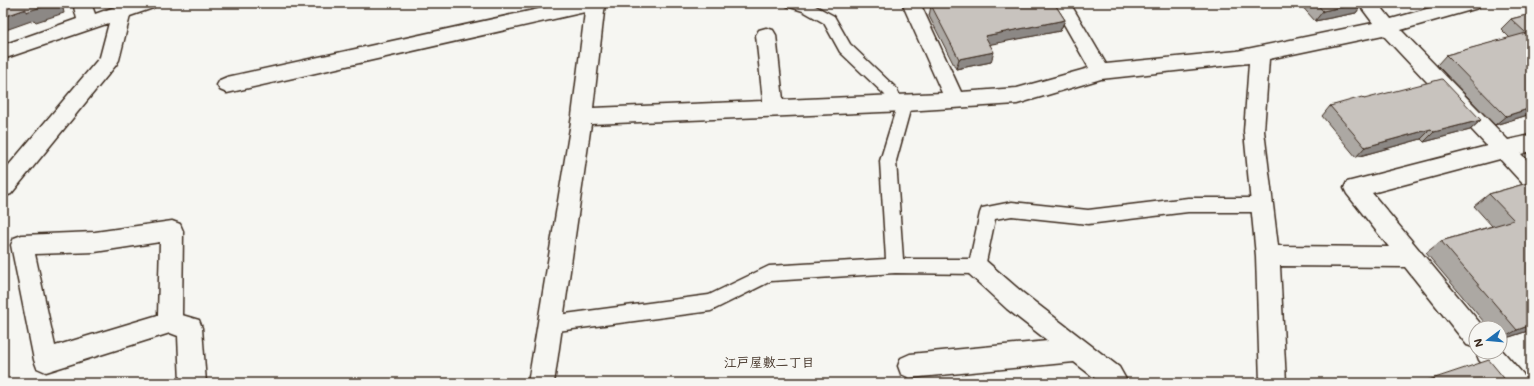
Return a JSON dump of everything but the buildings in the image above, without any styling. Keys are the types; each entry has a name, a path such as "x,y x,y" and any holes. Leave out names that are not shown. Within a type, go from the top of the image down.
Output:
{"street":[{"path":"82,3 88,23"},
{"path":"3,52 146,3"},
{"path":"227,85 596,3 582,116 541,383"},
{"path":"911,3 955,100"},
{"path":"1061,3 1101,72"},
{"path":"1367,3 1387,27 1531,178"},
{"path":"582,116 900,103 1017,96 1101,72 1238,58 1260,54 1387,27 1471,3"},
{"path":"3,188 109,60 121,12"},
{"path":"766,35 774,108"},
{"path":"1260,54 1254,131 1268,256 1273,383"},
{"path":"1468,327 1355,188 1531,143"},
{"path":"170,322 172,231 95,242 22,245 46,360 170,322 190,328 192,383"},
{"path":"1268,256 1411,257"},
{"path":"977,267 1015,302 1110,375 1115,383"},
{"path":"910,366 1078,350"},
{"path":"1495,360 1514,383"}],"lane":[{"path":"792,3 807,7 829,20 845,48 900,103 888,161 895,266"},
{"path":"550,324 711,303 769,274 895,266 977,267 988,213 1012,209 1088,217 1188,205 1262,206"}],"district":[{"name":"江戸屋敷二丁目","path":"769,361"}]}
